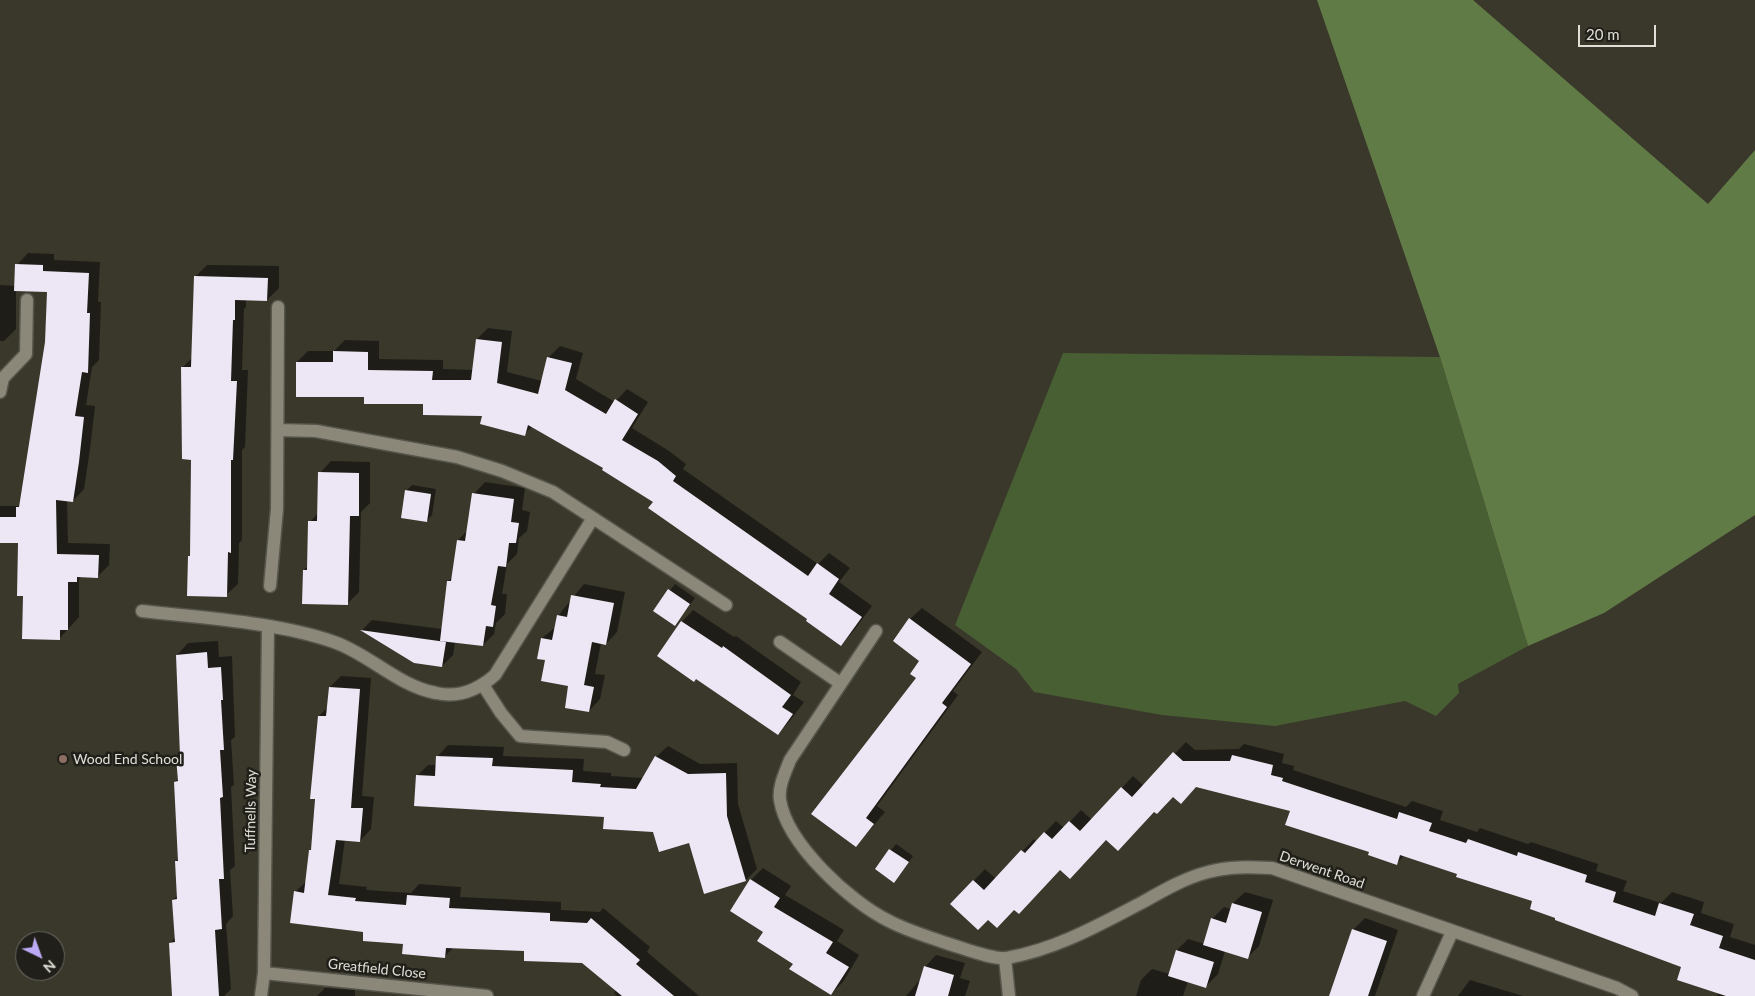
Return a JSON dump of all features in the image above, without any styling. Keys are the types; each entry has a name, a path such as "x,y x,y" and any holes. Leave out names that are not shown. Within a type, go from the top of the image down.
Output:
{"street":[{"path":"0,392 3,378 26,354 27,300"},
{"path":"270,586 277,508 278,307"},
{"path":"278,430 316,431 457,457 502,470 553,492 662,562 726,606"},
{"path":"142,611 268,626 334,642 412,684 434,693 452,695 483,686 495,675 593,518"},
{"name":"Tuffnells Way","path":"261,996 264,973 268,626"},
{"name":"Derwent Road","path":"876,631 840,683 787,768 782,783 780,800 787,820 803,846 830,878 854,900 888,921 967,950 1005,958 1049,948 1083,934 1182,881 1209,872 1240,867 1272,868 1617,988 1632,996"},
{"path":"780,642 840,683"},
{"path":"483,686 501,713 520,736 607,742 624,750"},
{"path":"1423,996 1452,932"},
{"path":"1005,958 1009,996"},
{"name":"Greatfield Close","path":"264,973 487,996"}],"green space":[{"path":"1317,0 1473,0 1708,204 1755,150 1755,515 1604,613 1528,646 1440,357"},
{"path":"1063,353 1440,357 1528,646 1458,684 1459,693 1436,716 1405,701 1275,726 1162,715 1034,692 1016,669 955,625"}],"building":[{"path":"15,264 43,265 43,271 89,273 87,313 90,313 88,373 82,372 75,416 84,417 79,462 73,502 56,500 57,554 99,555 98,578 77,577 77,582 68,582 68,630 60,630 60,640 22,639 23,596 17,596 18,543 0,543 0,517 16,517 16,507 19,507 45,342 47,292 14,291"},
{"path":"194,276 268,278 267,301 235,300 231,381 237,381 233,460 231,460 231,553 228,552 227,597 187,596 188,556 190,556 191,460 182,459 181,367 191,367"},
{"path":"476,339 502,342 497,383 538,394 547,357 572,363 565,390 606,414 615,399 638,414 622,440 658,461 676,476 673,481 808,576 817,563 839,579 829,594 862,617 841,646 806,621 807,619 648,508 653,502 602,470 603,468 528,425 525,436 480,424 482,416 423,415 423,404 364,404 364,397 296,397 296,362 333,362 333,351 368,352 368,370 433,371 432,380 471,380"},
{"path":"318,472 359,473 359,516 350,516 348,605 302,604 303,570 307,570 308,521 317,521"},
{"path":"405,490 431,494 427,522 401,518"},
{"path":"472,493 514,499 511,522 519,523 516,543 509,543 506,567 498,566 491,605 496,606 493,627 486,626 483,646 440,641 447,581 451,581 457,540 465,541"},
{"path":"668,589 690,604 675,626 653,611"},
{"path":"571,595 614,603 606,645 592,642 584,685 594,687 589,712 565,708 568,686 541,681 545,660 537,659 541,638 552,640 557,615 567,617"},
{"path":"909,618 971,664 942,703 947,707 866,818 874,824 856,847 811,814 916,678 910,674 919,661 893,641"},
{"path":"681,621 722,648 723,646 791,695 782,707 793,714 778,735 696,679 694,682 657,656"},
{"path":"360,630 446,642 442,667 414,663"},
{"path":"207,652 208,668 221,667 223,700 221,700 224,750 220,750 223,797 220,798 224,879 219,879 222,929 215,930 219,996 172,996 169,943 175,942 172,900 177,899 175,861 178,861 174,782 178,781 176,757 180,756 176,655"},
{"path":"329,687 360,689 351,808 363,808 360,842 336,840 328,895 356,898 355,901 406,905 407,895 450,898 449,908 550,913 550,921 587,923 591,918 640,960 636,964 674,996 622,996 582,963 524,961 524,951 446,948 445,958 402,954 403,944 363,941 363,932 290,923 294,891 304,893 309,850 311,850 315,799 310,799 318,716 326,716"},
{"path":"1173,752 1183,761 1230,761 1232,755 1273,765 1271,775 1283,778 1282,781 1397,819 1399,812 1432,823 1429,831 1466,843 1468,839 1517,856 1518,852 1587,875 1585,882 1616,892 1613,902 1655,916 1659,903 1694,914 1690,925 1723,936 1719,948 1755,960 1755,996 1726,996 1677,980 1681,967 1530,909 1532,901 1456,877 1457,874 1400,855 1397,865 1368,855 1369,852 1285,825 1290,811 1196,787 1181,804 1173,797 1157,814 1154,812 1118,851 1106,840 1070,879 1060,870 1019,914 1014,910 997,928 988,920 978,930 950,904 973,880 984,890 1021,850 1025,853 1044,832 1052,839 1069,821 1080,831 1121,787 1132,797"},
{"path":"436,756 493,758 492,766 573,770 572,782 601,784 600,787 636,789 655,756 688,774 726,773 727,816 746,881 704,894 689,843 659,852 653,832 603,829 604,817 414,806 416,775 435,776"},
{"path":"889,849 909,862 894,883 875,869"},
{"path":"750,879 780,898 774,907 833,942 826,953 849,967 831,995 789,969 793,964 757,941 763,932 730,911"},
{"path":"1232,903 1262,912 1248,959 1203,945 1211,918 1226,923"},
{"path":"1352,929 1387,941 1368,996 1329,996"},
{"path":"1176,950 1214,962 1206,988 1168,976"},
{"path":"924,966 954,975 948,996 915,996"}],"place":[{"name":"Wood End School","path":"63,759"}]}
